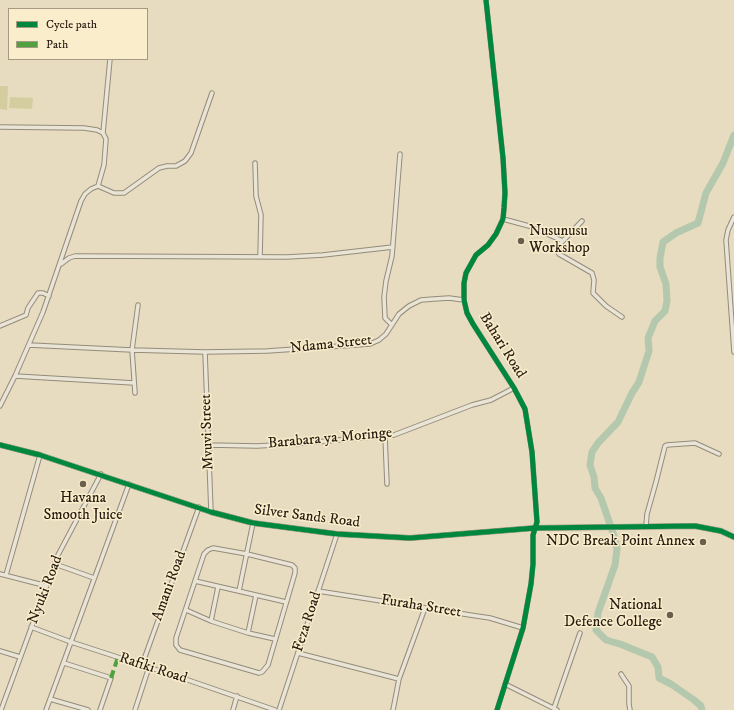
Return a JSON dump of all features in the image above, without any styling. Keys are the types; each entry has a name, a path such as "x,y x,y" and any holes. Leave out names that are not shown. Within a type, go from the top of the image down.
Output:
{"street":[{"name":"Bahari Road","path":"486,0 503,158 505,193 502,219 496,234 488,245 476,255 466,273 464,283 464,300 473,324 514,388 525,409 532,452 537,522 532,535 533,564 523,628 496,710"},
{"path":"98,186 104,165 106,139 103,133 110,60"},
{"path":"0,406 29,345 49,296 81,201 85,194 98,186 114,193 124,193 159,168 176,166 185,161 191,153 212,93"},
{"path":"0,127 84,128 98,130 103,133"},
{"path":"392,325 386,320 384,313 386,281 393,247 400,154"},
{"path":"255,163 256,196 261,215 260,257"},
{"path":"734,217 728,230 726,240 732,284 734,352"},
{"path":"502,219 530,226 563,241"},
{"path":"582,221 558,247 559,254 592,273 594,280 593,293 606,306 622,316"},
{"path":"60,265 69,258 75,256 287,257 323,255 393,247"},
{"path":"0,326 26,315 28,308 38,292 49,296"},
{"name":"Ndama Street","path":"29,345 205,352 268,351 370,344 379,340 386,334 399,314 409,306 421,300 449,298 464,300"},
{"path":"135,393 132,350 138,305"},
{"name":"Mvuvi Street","path":"205,352 211,512"},
{"path":"15,376 134,383"},
{"name":"Barabara ya Moringe","path":"209,444 257,446 394,435 472,405 491,400 514,388"},
{"path":"385,436 387,484"},
{"path":"646,526 647,514 664,446 695,443 719,454"},
{"name":"Silver Sands Road","path":"0,445 40,455 101,474 211,512 253,523 337,534 410,538 535,528 590,526 695,526 721,531 734,537"},
{"path":"6,575 40,455"},
{"name":"Nyuki Road","path":"1,710 54,564 101,474"},
{"path":"46,710 129,484"},
{"name":"Amani Road","path":"142,665 199,507"},
{"path":"239,591 253,523"},
{"name":"Feza Road","path":"277,710 298,653 337,534"},
{"path":"213,548 247,554 294,566 295,573 267,668 259,673 180,650 176,645 176,638 204,554 213,548"},
{"path":"54,564 94,578"},
{"path":"0,574 47,586"},
{"path":"195,581 286,602"},
{"path":"211,622 218,586"},
{"name":"Furaha Street","path":"318,591 490,618 523,628"},
{"path":"248,633 256,595"},
{"path":"393,710 399,679 425,608"},
{"path":"186,610 211,622 248,633 275,638"},
{"name":"Rafiki Road","path":"31,627 71,642 277,710"},
{"path":"505,684 556,709 580,633"},
{"path":"0,651 20,657"},
{"path":"298,653 399,679"},
{"path":"64,663 111,678 100,710"},
{"path":"135,710 149,667"},
{"path":"621,674 629,686 630,710"},
{"path":"233,710 237,696"},
{"path":"50,699 88,710"}],"shaded area":[{"path":"0,86 8,86 7,110 0,109"},
{"path":"10,97 33,98 32,109 9,108"}],"waterway":[{"path":"702,710 701,706 694,700 671,684 659,678 658,667 652,657 606,640 596,630 598,613 615,565 617,549 601,498 595,488 594,477 590,465 592,452 598,443 618,422 639,382 649,351 648,338 655,321 665,311 667,301 666,284 660,267 663,242 676,233 698,223 706,193 723,163 734,135"}],"marked path":[{"path":"111,678 118,657"}],"cycle path":[{"path":"486,0 503,158 505,193 504,208 503,219 496,234 488,245 476,255 466,273 464,283 464,300 467,313 473,324 514,388 525,409 532,452 537,522 533,535 531,584 523,628 497,710"},
{"path":"0,445 40,455 211,512 253,523 337,534 410,538 535,528 695,526 721,531 734,537"}],"place":[{"name":"Nusunusu Workshop","path":"521,241"},
{"name":"Havana Smooth Juice","path":"83,484"},
{"name":"NDC Break Point Annex","path":"703,542"},
{"name":"National Defence College","path":"670,615"}]}
